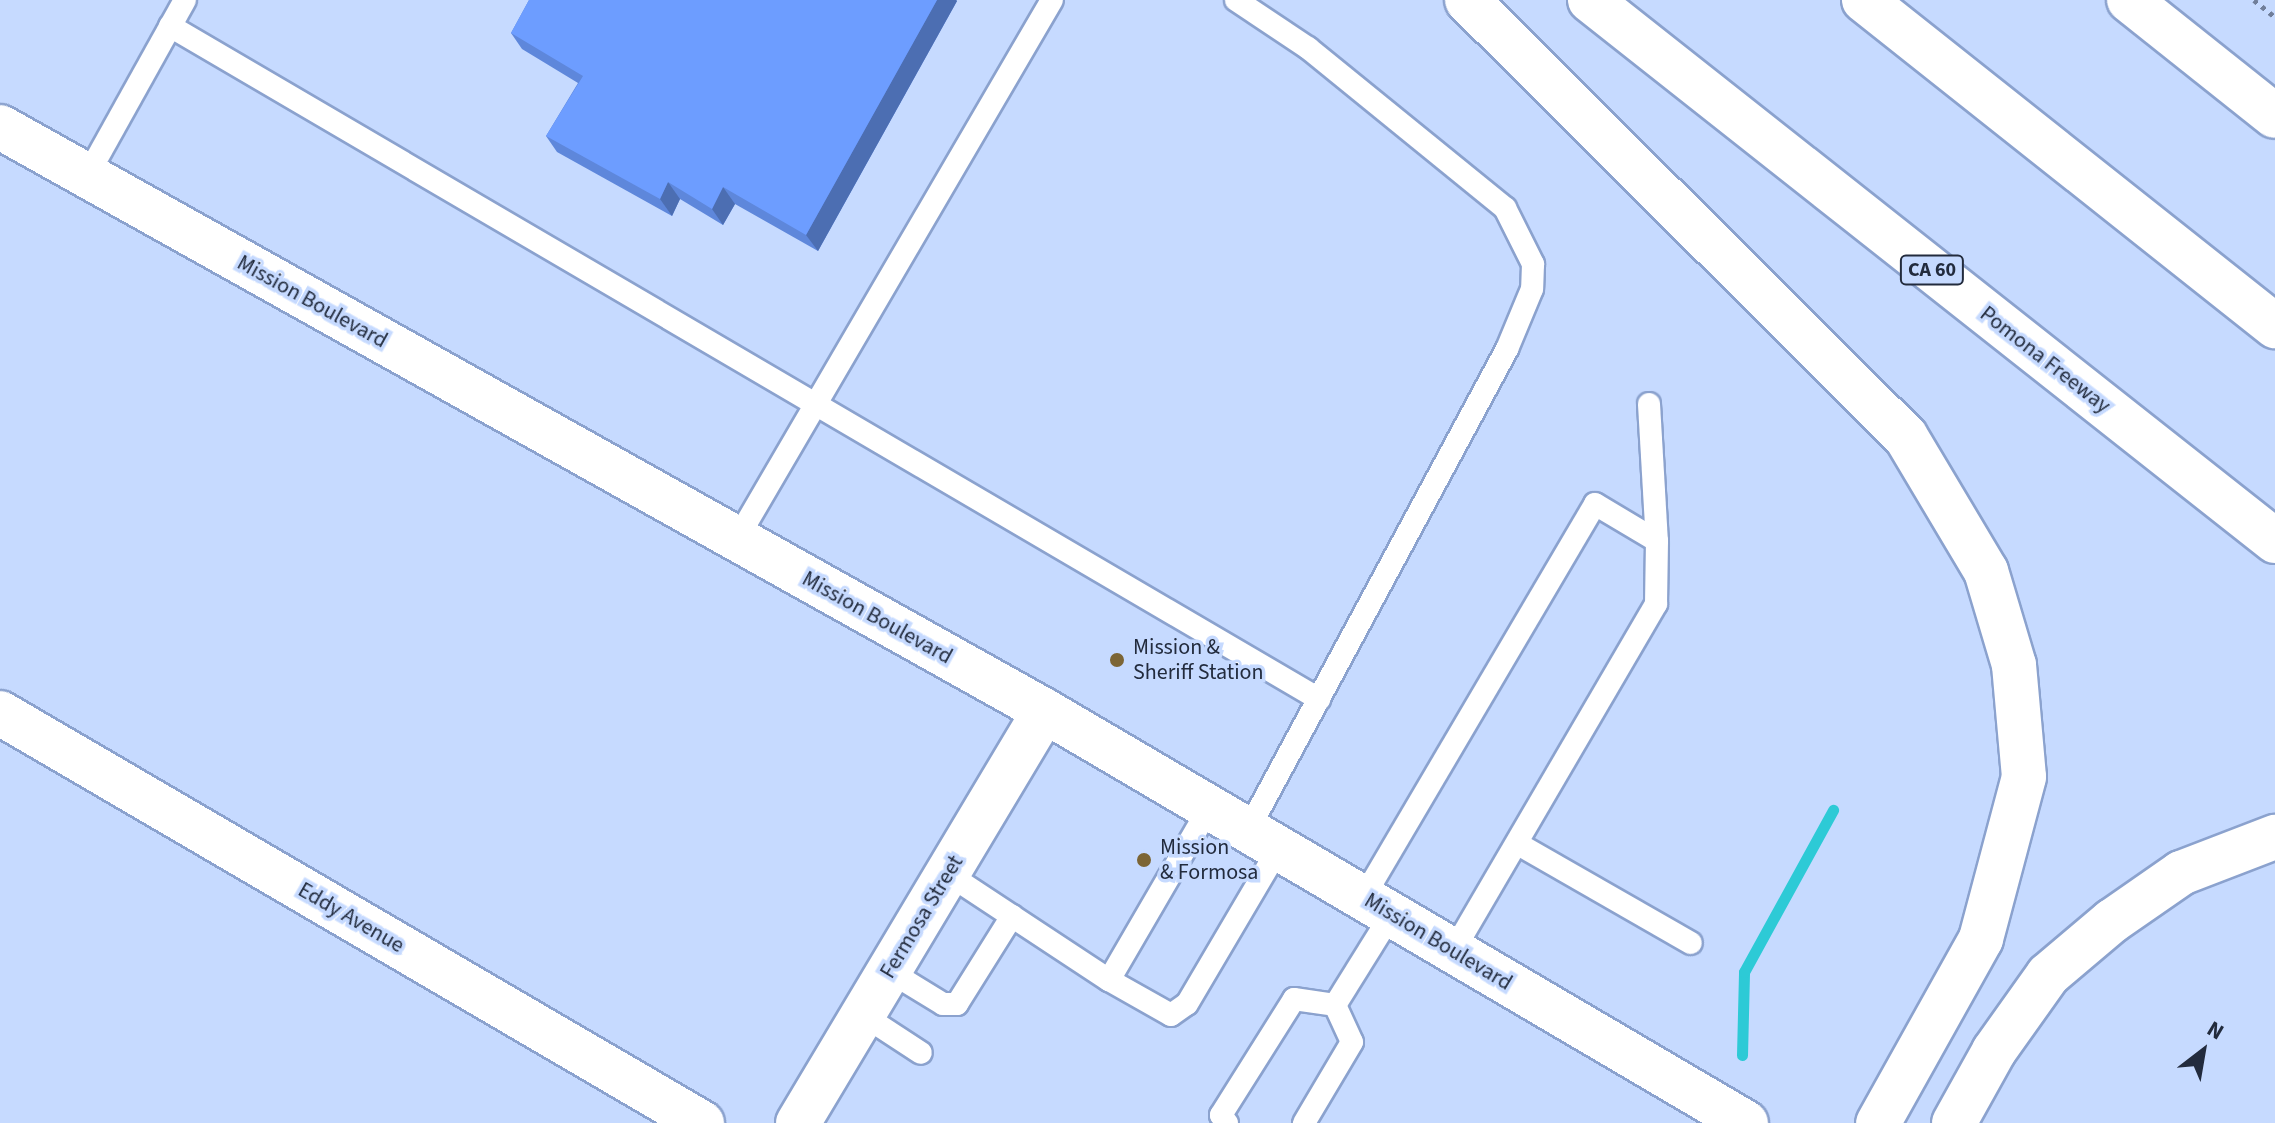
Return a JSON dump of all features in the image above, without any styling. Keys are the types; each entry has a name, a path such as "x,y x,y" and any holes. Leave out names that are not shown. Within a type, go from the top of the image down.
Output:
{"main road":[{"path":"1467,0 1906,437 1986,571 2014,665 2024,777 1981,939 1878,1123"},
{"name":"Pomona Freeway","path":"1590,0 2275,541"},
{"path":"1864,0 2275,326"},
{"path":"2129,0 2275,116"},
{"name":"Mission Boulevard","path":"0,127 1045,711 1746,1123"},
{"name":"Fermosa Street","path":"808,1120 863,1015 1045,711"},
{"name":"Eddy Avenue","path":"0,713 702,1123"},
{"path":"1954,1123 1994,1051 2048,975 2112,921 2181,873 2275,837"}],"lane":[{"path":"87,176 185,0"},
{"path":"737,539 1052,0"},
{"path":"948,874 1109,980 1171,1015 1187,1004 1263,839 1319,699 1522,319 1533,264 1522,234 1505,208 1308,48 1236,0"},
{"path":"170,26 1319,699"},
{"path":"1453,952 1656,604 1657,541 1649,404"},
{"path":"1304,1123 1352,1042 1335,1005 1377,906 1595,504 1657,541"},
{"path":"1109,980 1209,808"},
{"path":"1518,844 1691,943"},
{"path":"889,971 943,1004 957,1004 1012,916"},
{"path":"1227,1123 1221,1115 1294,999 1335,1005"},
{"path":"863,1015 921,1053"}],"path":[{"path":"2254,0 2275,17"}],"building":[{"path":"529,0 937,0 806,235 723,187 712,209 668,182 660,199 546,136 583,76 511,33"}],"waterway":[{"path":"1742,1055 1744,972 1833,810"}],"place":[{"name":"Mission & Sheriff Station","path":"1117,660"},
{"name":"Mission & Formosa","path":"1144,860"}]}
